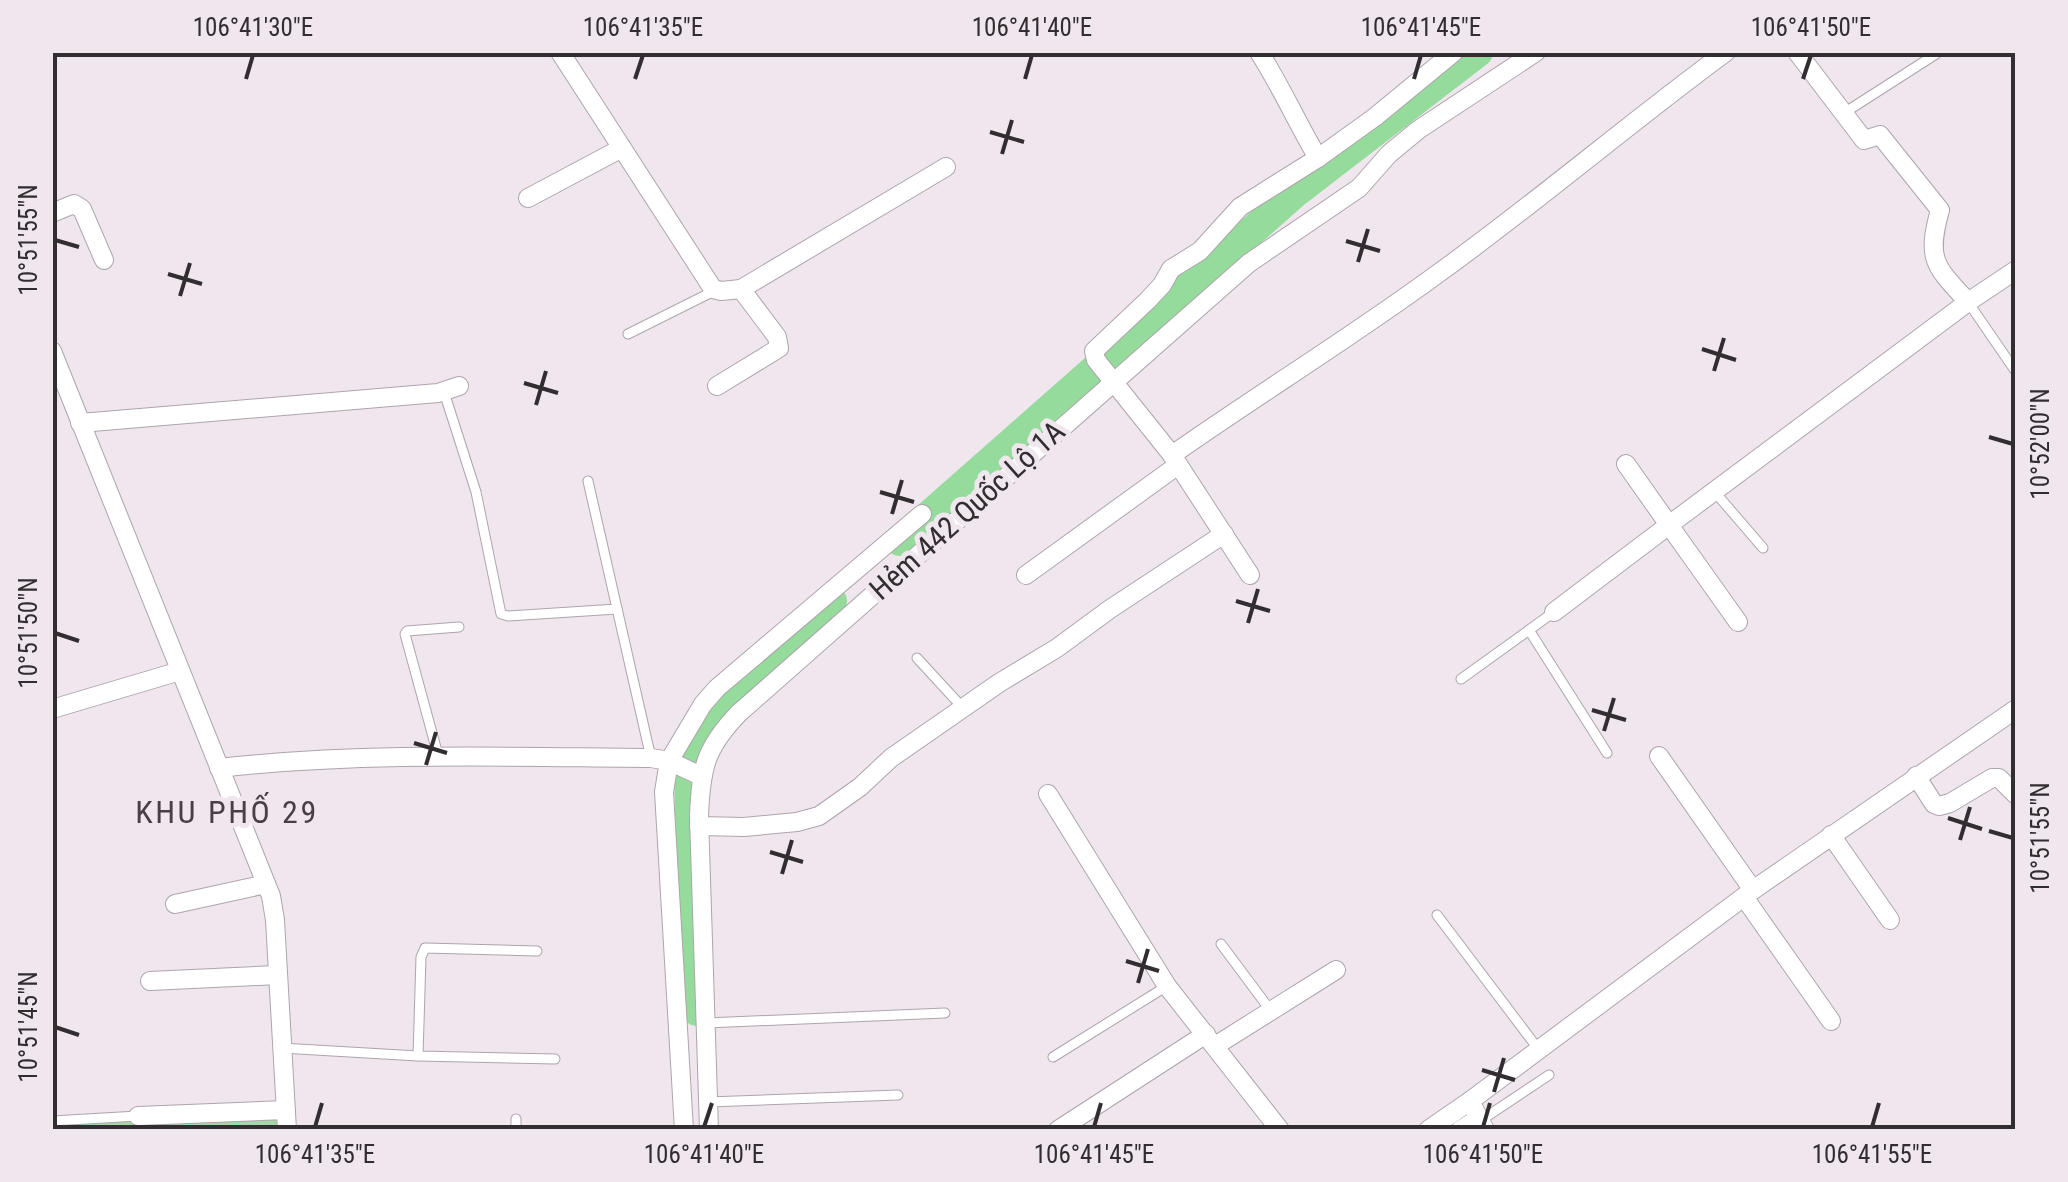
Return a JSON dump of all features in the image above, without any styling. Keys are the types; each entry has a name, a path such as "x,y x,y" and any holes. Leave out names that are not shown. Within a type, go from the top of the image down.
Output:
{"street":[{"path":"560,52 716,290 741,289 946,167"},
{"path":"1259,52 1318,158"},
{"path":"1250,575 1175,460 1093,355 1147,301 1172,269 1200,251 1240,207 1375,117 1454,52"},
{"name":"Hẻm 442 Quốc Lộ 1A","path":"709,1130 694,773 722,730 1111,379 1249,262 1359,188 1389,154 1505,60 1536,52"},
{"path":"1026,575 1175,460 1536,200 1726,52"},
{"path":"1797,52 1864,140 1880,135 1940,210 1933,234 1933,254 1942,273 1968,302"},
{"path":"528,198 622,148"},
{"path":"52,213 74,204 82,209 104,260"},
{"path":"1554,612 2016,270"},
{"path":"718,386 779,348 778,337 741,289"},
{"path":"52,351 266,884 275,920 286,1130"},
{"path":"80,423 451,389"},
{"path":"1626,464 1738,622"},
{"path":"684,1130 660,759 716,688 922,514"},
{"path":"699,826 744,827 819,816 860,788 892,758 999,683 1224,534"},
{"path":"52,709 180,671"},
{"path":"1460,1130 1479,1117 1539,1050 1748,894 2016,709"},
{"path":"1659,756 1830,1021"},
{"path":"219,768 273,762 438,758 660,759 694,773"},
{"path":"1916,776 1939,806 1995,777 2016,795"},
{"path":"1048,794 1167,986 1280,1130"},
{"path":"1831,836 1890,920"},
{"path":"175,904 266,884"},
{"path":"1058,1130 1211,1040 1271,1011 1336,970"},
{"path":"150,981 278,975"},
{"path":"138,1116 286,1110"},
{"path":"1428,1130 1479,1117"}],"lane":[{"path":"1844,113 1936,54"},
{"path":"628,334 716,290"},
{"path":"1968,302 2016,372"},
{"path":"451,389 500,614 618,609"},
{"path":"588,481 618,609 660,759"},
{"path":"1714,491 1763,548"},
{"path":"1461,678 1554,612"},
{"path":"438,758 405,634 459,627"},
{"path":"1529,630 1607,753"},
{"path":"917,658 964,708"},
{"path":"1437,914 1539,1050"},
{"path":"1220,944 1271,1011"},
{"path":"418,1056 421,957 425,948 537,951"},
{"path":"1053,1057 1167,986"},
{"path":"706,1023 946,1014"},
{"path":"281,1048 554,1059"},
{"path":"1479,1117 1549,1075"},
{"path":"708,1102 898,1095"},
{"path":"52,1121 138,1116"}],"green space":[{"path":"281,1113 282,1129 53,1130 52,1125"}],"waterway":[{"path":"900,541 1296,192 1478,52"},
{"path":"697,1011 689,783 692,743 720,701 832,601"}],"district":[{"name":"KHU PHỐ 29","path":"227,812"}]}
